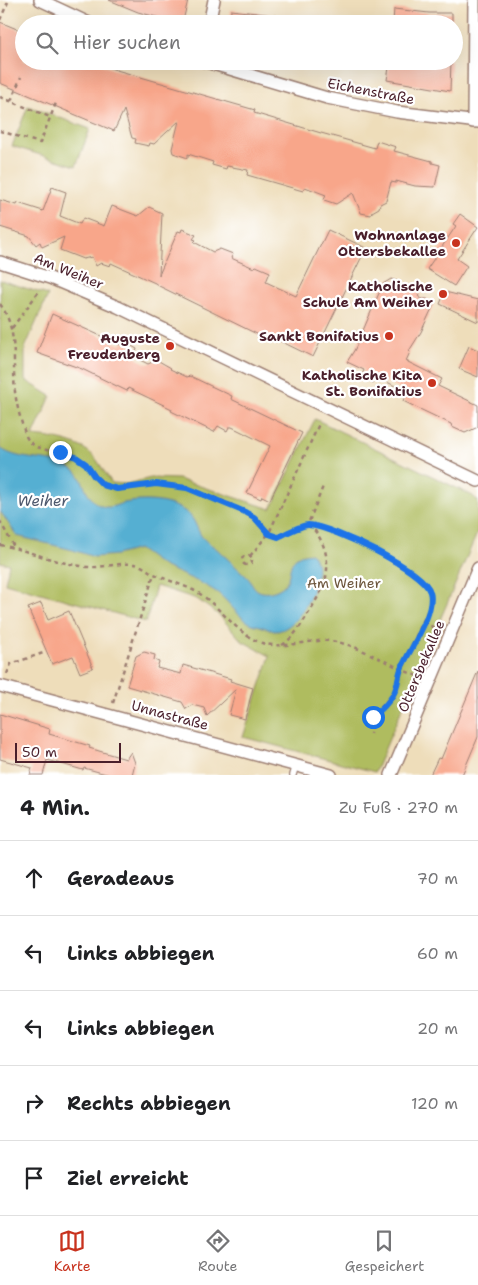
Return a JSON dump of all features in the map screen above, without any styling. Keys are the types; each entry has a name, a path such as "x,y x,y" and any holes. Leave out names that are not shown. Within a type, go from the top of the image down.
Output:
{"street":[{"path":"40,0 72,15"},
{"path":"211,15 214,0"},
{"path":"474,0 475,122"},
{"name":"Eichenstraße","path":"233,70 327,98 397,112 475,122"},
{"name":"Am Weiher","path":"0,262 50,278 118,307 478,481"},
{"name":"Ottersbekallee","path":"391,775 478,568"},
{"name":"Unnastraße","path":"0,686 295,770 331,775"}],"path":[{"path":"0,20 8,2"},
{"path":"11,101 21,77"},
{"path":"0,97 50,117"},
{"path":"0,131 40,142 56,103"},
{"path":"12,328 40,290"},
{"path":"0,304 6,312 12,328 14,385 18,413 27,438 32,445 76,457 86,464 103,485 117,489 156,484 187,488 245,512 254,517 269,534 278,537 308,524 344,536 379,552 408,570 428,586 431,599 424,623 401,670 393,694 373,717 370,734"},
{"path":"250,556 252,564 245,565 243,558 250,556 269,534 319,424"},
{"path":"308,524 324,484"},
{"path":"0,521 14,547"},
{"path":"280,645 288,640 305,619 325,582 326,562 321,538 308,524"},
{"path":"0,545 14,547 79,566 102,568 134,564 142,566 154,574 193,590 207,598 245,634 261,643 280,645 330,641 359,648 401,670 418,676"},
{"path":"113,703 154,574"},
{"path":"424,623 438,629"},
{"path":"7,674 11,664 46,652"}],"green space":[{"path":"28,106 90,129 76,166 12,146"},
{"name":"Am Weiher","path":"0,280 48,295 25,348 25,380 51,396 33,436 68,442 84,449 96,459 112,483 126,484 151,478 178,479 271,509 315,419 473,496 478,501 478,531 375,772 243,737 270,656 242,641 220,616 197,599 156,586 146,622 5,583 9,564 0,562"}],"water":[{"name":"Weiher","path":"0,448 18,456 58,462 67,466 78,474 90,497 99,505 108,507 122,503 148,501 164,503 179,508 191,517 204,539 247,577 259,591 271,592 283,586 287,581 295,558 311,553 316,561 317,572 309,599 302,612 293,622 284,629 274,631 248,622 218,593 163,566 138,549 116,555 94,557 17,536 0,511"}],"building":[{"path":"109,0 188,0 184,15 149,15"},
{"path":"394,9 429,13 452,13 452,15 394,15"},
{"path":"231,10 273,15 231,15"},
{"path":"0,22 15,28 15,70 116,70 255,110 254,113 375,148 377,141 396,147 394,151 440,165 435,187 415,186 396,181 396,183 391,182 386,201 380,204 379,208 372,212 371,215 361,213 353,193 336,204 324,200 326,195 305,187 303,191 247,175 248,170 227,166 226,169 212,165 213,162 188,154 188,158 173,153 172,149 179,121 154,144 150,143 149,146 135,143 136,139 132,138 124,110 114,131 0,83"},
{"path":"389,70 451,70 450,91 387,80"},
{"path":"52,187 66,192 60,216 80,224 83,218 104,226 112,206 138,216 149,207 162,213 159,275 178,231 181,232 182,229 196,235 193,239 196,240 194,242 213,252 220,249 233,254 231,258 254,268 256,266 270,272 266,282 296,296 328,230 366,248 313,357 276,339 268,336 265,338 111,263 110,266 101,263 96,266 92,257 83,259 60,250 64,237 42,247 40,242 36,245 29,236 0,227 0,200 17,205 18,203 43,211"},
{"name":"Wohnanlage Ottersbekallee","path":"460,214 478,227 457,259 467,266 454,286 427,269 456,226 453,224"},
{"name":"Sankt Bonifatius","path":"391,279 402,285 415,286 419,291 420,299 427,299 434,304 421,332 409,351 406,361 442,379 438,386 478,405 478,427 465,433 452,427 451,424 403,401 407,392 377,377 374,383 361,377 364,370 347,362 355,349 383,284"},
{"path":"445,292 478,300 478,322 440,304"},
{"path":"52,314 121,345 123,341 137,349 134,357 148,364 157,360 170,369 187,377 190,376 232,396 231,399 302,433 270,500 262,496 261,499 247,493 270,446 232,427 229,427 227,431 218,426 214,432 128,388 127,391 82,369 37,353"},
{"path":"469,346 478,350 478,377 459,369"},
{"path":"41,603 48,620 69,611 93,668 80,673 73,656 52,664 28,608"},
{"path":"144,652 155,655 154,660 159,662 157,668 181,674 183,665 231,679 230,681 253,688 245,719 229,715 236,689 207,716 204,708 192,705 186,709 182,702 127,686 136,656"},
{"path":"478,671 478,737 462,775 430,775 438,758 441,759"},
{"path":"0,714 50,729 49,734 126,759 131,752 135,763 132,775 110,775 47,760 43,775 30,775 32,768 0,759"}],"place":[{"name":"Wohnanlage Ottersbekallee","path":"456,243"},
{"name":"Katholische Schule Am Weiher","path":"443,294"},
{"name":"Sankt Bonifatius","path":"389,336"},
{"name":"Auguste Freudenberg","path":"170,346"},
{"name":"Katholische Kita St. Bonifatius","path":"432,383"}],"route":[{"path":"60,452 76,457 86,464 103,485 117,489 156,484 187,488 245,512 254,517 269,534 278,537 308,524 344,536 379,552 423,581 428,586 431,599 424,623 401,670 393,694 373,717"}]}
